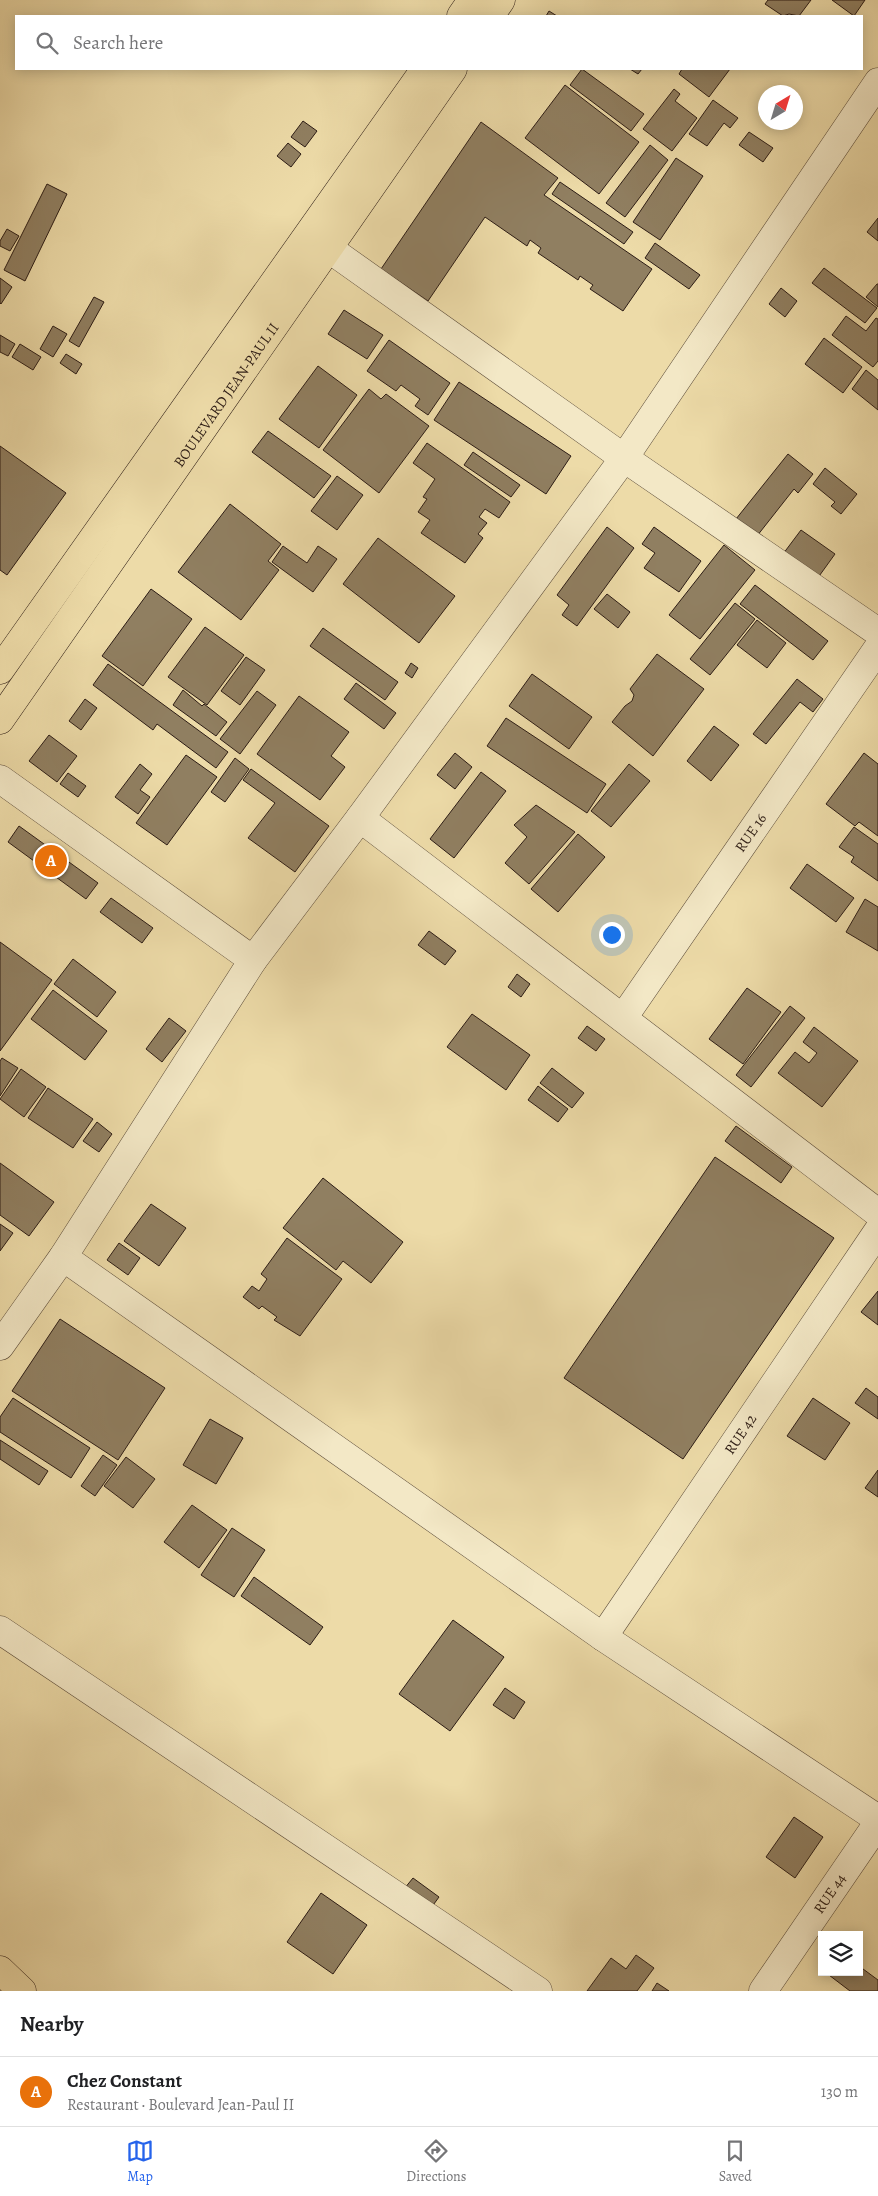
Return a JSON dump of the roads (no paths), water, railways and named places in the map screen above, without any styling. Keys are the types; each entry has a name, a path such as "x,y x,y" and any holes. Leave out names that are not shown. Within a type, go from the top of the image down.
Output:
{"main road":[{"path":"462,15 472,0"},
{"path":"491,15 501,0"},
{"name":"BOULEVARD JEAN-PAUL II","path":"0,670 424,70"},
{"name":"BOULEVARD JEAN-PAUL II","path":"0,720 452,70"},
{"path":"0,1970 22,1991"}],"street":[{"path":"0,1346 63,1257 253,960 360,818 624,458 878,82"},
{"path":"328,248 624,458 878,632"},
{"name":"RUE 16","path":"623,1018 878,648"},
{"path":"0,779 253,960"},
{"path":"360,818 878,1213"},
{"name":"RUE 42","path":"603,1637 878,1231"},
{"path":"63,1257 603,1637 878,1821"},
{"path":"0,1630 538,1991"},
{"name":"RUE 44","path":"763,1991 878,1821"}],"place":[{"name":"Chez Constant","path":"51,861"}]}
